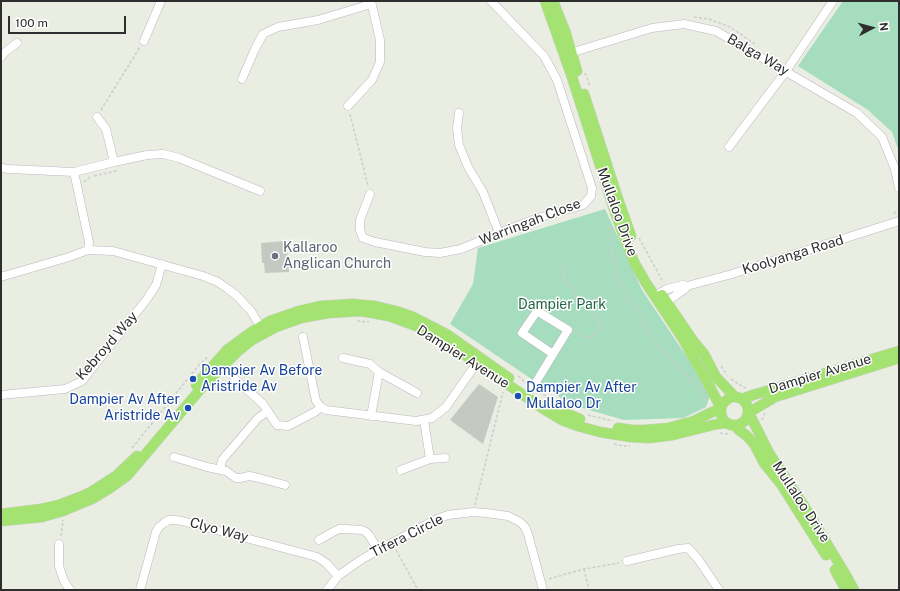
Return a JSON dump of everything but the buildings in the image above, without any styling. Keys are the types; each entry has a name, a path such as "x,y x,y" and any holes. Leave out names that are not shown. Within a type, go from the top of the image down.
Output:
{"main road":[{"name":"Mullaloo Drive","path":"545,1 568,53"},
{"name":"Mullaloo Drive","path":"553,1 614,209 625,240 635,264 661,292 663,304 720,409"},
{"name":"Dampier Avenue","path":"1,521 42,516 72,508 92,499 127,476 204,385 270,321 285,315 321,306 352,304 375,306 413,317 448,335 529,392 557,409 591,423 632,430 656,429 686,424 720,409"},
{"name":"Mullaloo Drive","path":"663,304 704,354 716,377 738,398"},
{"name":"Dampier Avenue","path":"1,514 59,505 91,492 116,476 138,454 197,383 224,353 238,342 262,329 276,327 301,318 328,312 361,311 388,316 422,328 449,344 476,364 554,416 578,426 600,432 631,437 654,438 673,435 716,424 730,424"},
{"name":"Dampier Avenue","path":"738,398 753,395 899,351"},
{"name":"Dampier Avenue","path":"748,414 775,397 899,358"},
{"path":"729,398 738,398 747,405 748,414 746,420 738,425 730,424 721,416 720,409 722,404 729,398"},
{"name":"Mullaloo Drive","path":"748,414 769,453 806,509 854,590"},
{"name":"Mullaloo Drive","path":"730,424 747,436 754,444 764,464 781,484 797,508 846,590"}],"street":[{"path":"144,41 161,1"},
{"name":"Warringah Close","path":"370,194 360,220 360,230 363,238 375,242 425,252 440,253 461,249 538,218 583,205 591,196 592,188 557,80 544,56 491,1"},
{"path":"729,147 786,71 833,1"},
{"path":"242,79 263,34 278,27 318,20 371,2 380,40 380,62 372,80 348,106"},
{"name":"Balga Way","path":"568,53 652,28 684,24 716,30 857,112 882,137 895,168 899,188"},
{"path":"1,57 17,43"},
{"path":"459,113 457,128 459,145 468,167 483,192 499,233"},
{"path":"97,117 106,129 114,162"},
{"path":"1,168 74,172 114,162 163,154 179,158 260,191"},
{"path":"74,172 88,242 88,250"},
{"name":"Koolyanga Road","path":"661,292 739,272 899,222"},
{"path":"1,276 69,257 88,250 113,251 203,276 218,282 228,289 251,311 262,329"},
{"name":"Kebroyd Way","path":"1,395 65,389 82,381 147,299 156,285 162,264"},
{"name":"Koolyanga Road","path":"663,304 687,286"},
{"path":"529,392 553,354 568,330 537,311 522,333 553,354"},
{"path":"303,337 316,401 326,410 416,421 432,418 446,407 476,364"},
{"path":"343,358 370,364 379,372 417,393"},
{"path":"371,416 379,372"},
{"path":"235,379 263,404 277,425 288,426 315,412 321,407"},
{"path":"220,470 222,460 258,418 268,411"},
{"path":"424,420 430,459"},
{"path":"174,456 207,468 226,471 236,478 249,476 285,485"},
{"path":"401,470 430,459 445,458"},
{"name":"Tifera Circle","path":"327,590 338,576 378,550 437,519 448,515 473,512 508,516 520,522 525,527 543,590"},
{"name":"Clyo Way","path":"140,590 156,532 159,527 169,520 182,520 316,556 326,563 338,576"},
{"path":"319,540 332,532 339,530 362,530 369,535 378,550"},
{"path":"59,544 59,566 64,581 70,590"},
{"path":"627,561 682,548 688,548 698,559 719,590"}],"path":[{"path":"97,117 144,41"},
{"path":"585,74 590,89"},
{"path":"348,106 370,194"},
{"path":"83,187 84,182 89,177 116,171 114,162"},
{"path":"637,232 650,258 661,292"},
{"path":"568,330 585,337 590,337 595,334 600,324 599,318 595,312 576,298 574,288 564,279 564,270 569,263"},
{"path":"132,449 199,365 210,355"},
{"path":"719,363 728,377 743,387 749,389"},
{"path":"473,512 505,387"},
{"path":"59,544 64,516"},
{"path":"392,543 418,590"},
{"path":"541,581 584,569 627,561"},
{"path":"584,569 589,590"}],"green space":[{"path":"843,1 899,1 899,152 892,132 868,110 798,66"},
{"name":"Dampier Park","path":"605,209 642,290 711,393 706,407 683,418 624,420 572,405 450,324 473,284 478,248"}],"place":[{"name":"Kallaroo Anglican Church","path":"275,256"},
{"name":"Dampier Av Before Aristride Av","path":"193,379"},
{"name":"Dampier Av After Mullaloo Dr","path":"518,396"},
{"name":"Dampier Av After Aristride Av","path":"188,408"}]}
